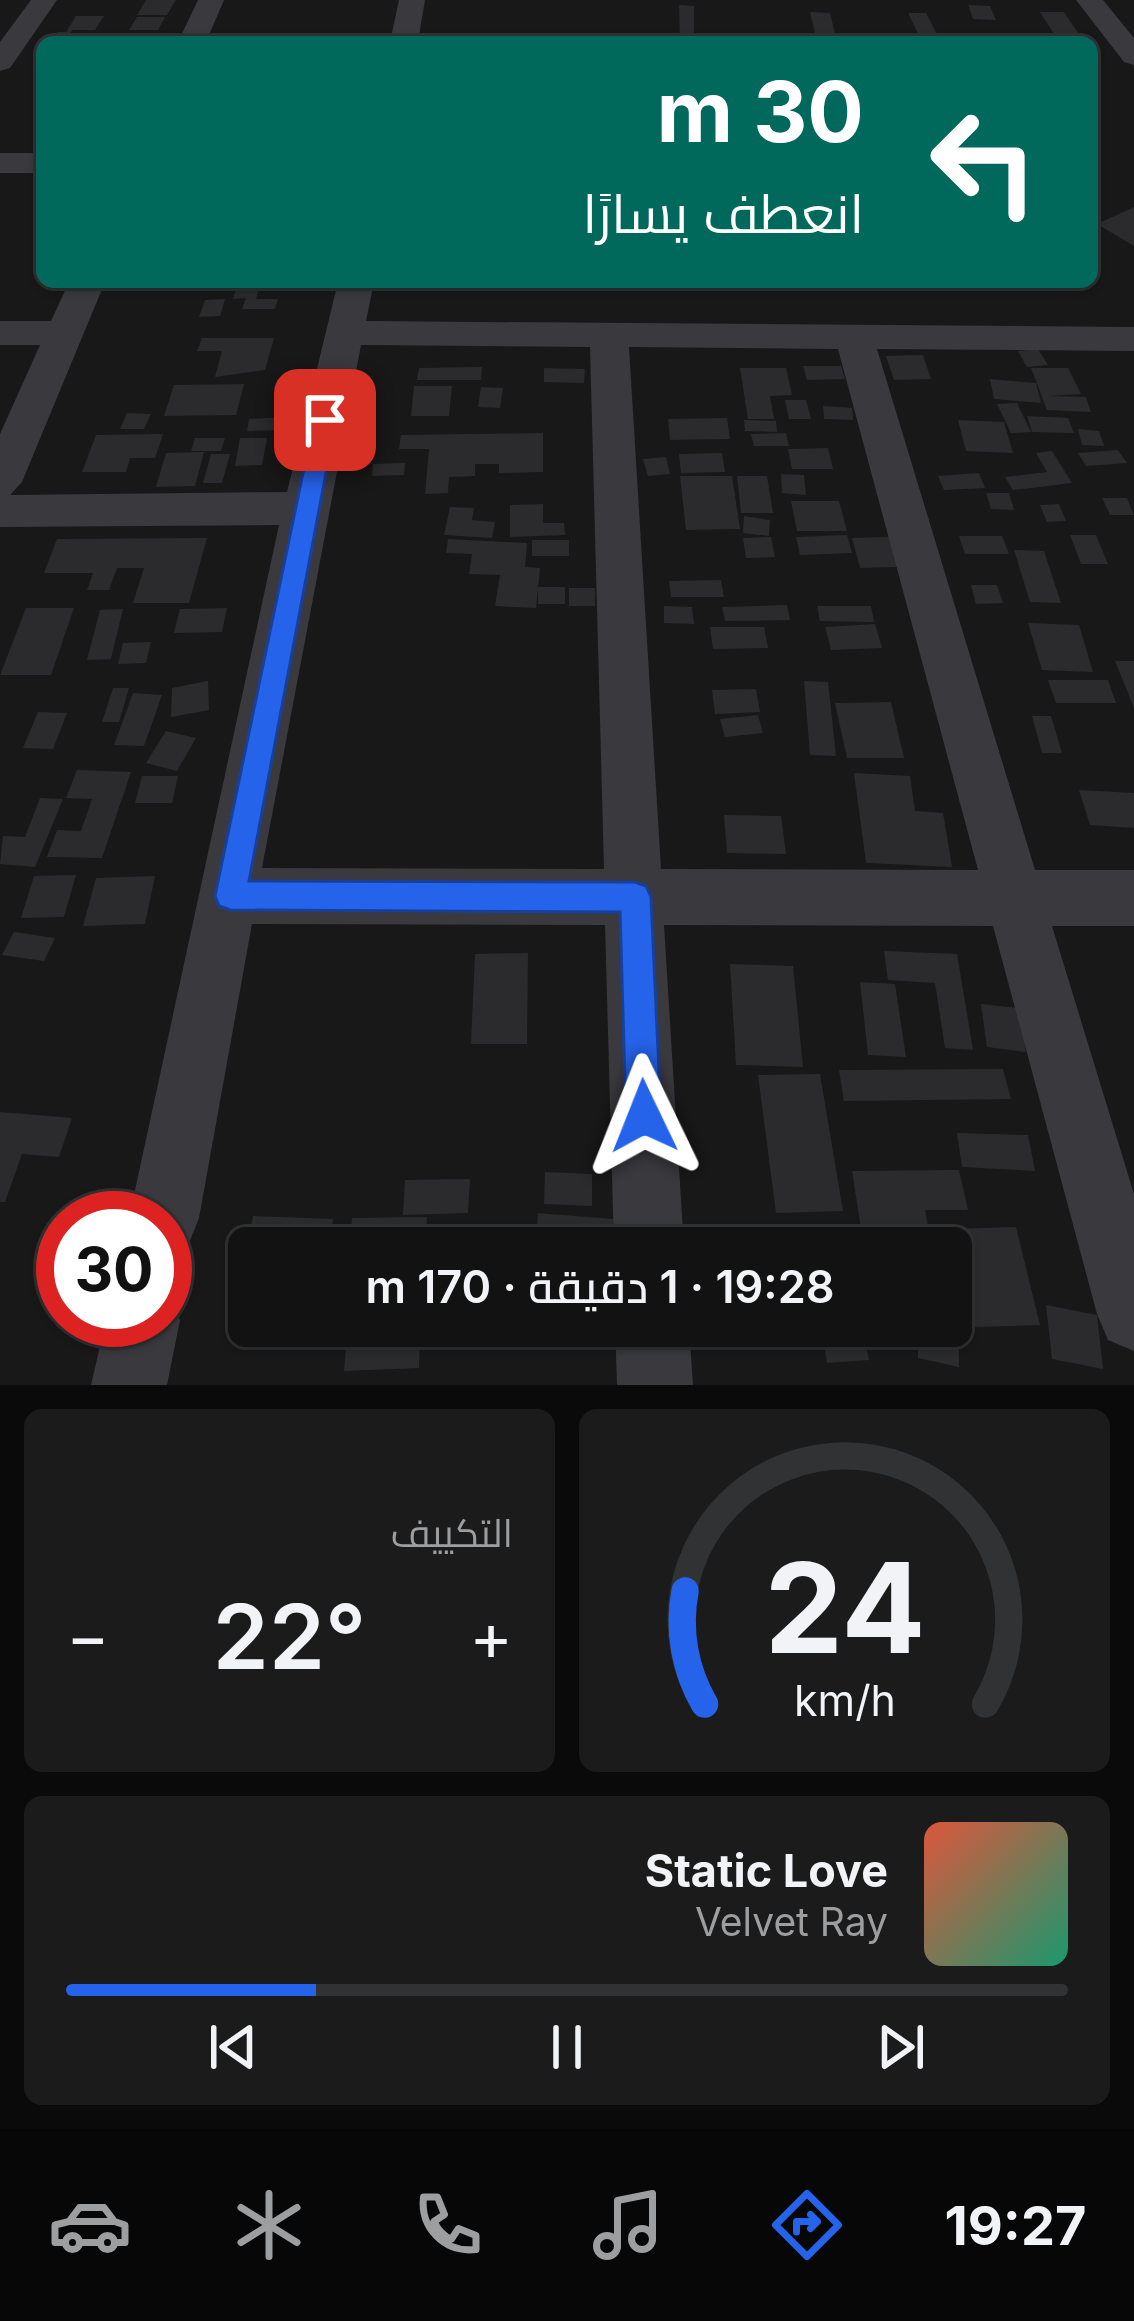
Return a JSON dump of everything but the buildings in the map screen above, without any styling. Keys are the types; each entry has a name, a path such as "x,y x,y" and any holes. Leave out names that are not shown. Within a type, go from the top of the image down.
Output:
{"street":[{"path":"0,62 44,0"},
{"path":"195,36 211,0"},
{"path":"405,36 412,0"},
{"path":"1089,0 1134,56"},
{"path":"0,163 36,163"},
{"path":"0,482 84,288"},
{"path":"170,1191 305,508 351,307 608,336 1123,339 1134,381"},
{"path":"0,334 65,333"},
{"path":"608,336 648,1227"},
{"path":"854,338 1011,899 1134,1314"},
{"path":"0,511 305,508"},
{"path":"230,896 1134,898"},
{"path":"129,1385 137,1347"},
{"path":"653,1347 655,1385"}],"route":[{"path":"325,420 230,896 635,897 644,1116"}]}
